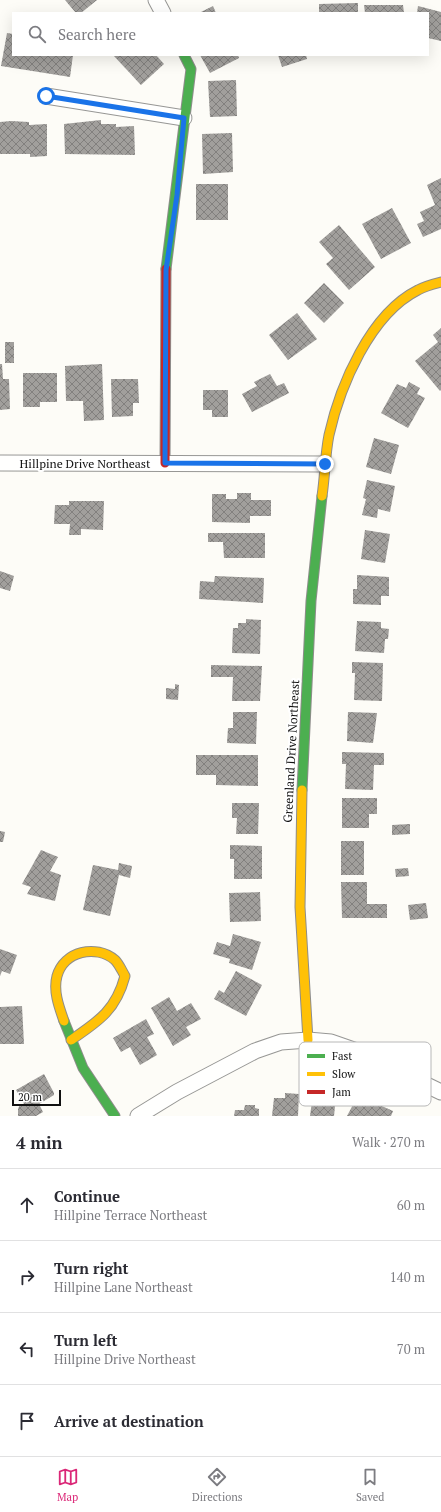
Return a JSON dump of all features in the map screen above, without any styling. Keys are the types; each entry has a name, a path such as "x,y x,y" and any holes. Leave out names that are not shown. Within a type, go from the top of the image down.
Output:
{"street":[{"path":"156,0 162,12"},
{"path":"165,463 166,270 177,195 184,118 191,69 184,56"},
{"path":"46,96 184,118"},
{"path":"325,464 329,436 336,409 346,384 376,327 387,313 403,299 422,288 441,282"},
{"name":"Hillpine Drive Northeast","path":"0,462 325,464"},
{"name":"Greenland Drive Northeast","path":"308,1040 300,907 300,830 310,600 325,464"},
{"path":"71,1040 113,1008 122,993 125,976 114,959 99,951 84,952 68,957 58,970 56,987 60,1008 71,1040 83,1068 115,1116"},
{"path":"138,1116 177,1092 255,1051 281,1042 308,1040 331,1042"},
{"path":"431,1087 441,1092"}],"building":[{"path":"65,0 97,0 82,12 75,12"},
{"path":"358,3 358,12 319,12 319,4"},
{"path":"364,5 403,5 404,12 365,12"},
{"path":"213,6 216,12 201,12"},
{"path":"418,6 441,12 441,41 429,38 429,12 417,12"},
{"path":"7,33 12,34 12,56 73,56 70,77 1,66"},
{"path":"114,56 157,56 164,64 141,85"},
{"path":"201,56 238,56 239,58 210,73"},
{"path":"278,56 306,56 307,59 282,67"},
{"path":"236,80 237,116 210,117 208,81"},
{"path":"101,120 101,124 116,124 116,127 134,126 135,155 65,154 64,124"},
{"path":"0,122 29,122 29,125 47,124 47,156 30,157 30,154 0,154"},
{"path":"232,133 233,172 203,174 202,134"},
{"path":"441,178 441,229 423,237 417,224 424,221 420,212 435,205 427,185"},
{"path":"196,184 228,184 228,220 196,220"},
{"path":"392,208 411,243 381,259 362,224"},
{"path":"339,225 375,267 349,290 326,264 333,258 319,242"},
{"path":"324,283 344,303 324,323 304,303"},
{"path":"297,313 317,339 288,360 269,335"},
{"path":"441,328 440,391 415,361 438,342 433,335"},
{"path":"5,342 14,342 14,363 5,363"},
{"path":"0,364 2,364 3,379 9,379 10,409 0,410"},
{"path":"102,364 104,420 84,421 83,401 66,401 65,366"},
{"path":"23,373 57,373 57,402 40,402 40,407 23,407"},
{"path":"270,374 277,386 284,383 289,393 252,412 242,394 257,386 254,382"},
{"path":"111,379 138,379 139,403 133,403 133,416 112,417"},
{"path":"409,382 420,388 417,394 425,398 408,428 381,413 397,384 406,388"},
{"path":"203,390 228,390 228,417 212,417 212,410 203,410"},
{"path":"374,438 399,445 391,474 366,467"},
{"path":"367,480 395,486 390,512 378,509 377,518 362,515 366,499 363,498"},
{"path":"237,493 251,493 251,500 271,500 271,516 250,516 250,523 212,522 212,494 226,494 226,499 237,499"},
{"path":"69,501 104,501 103,530 81,529 81,535 69,535 70,524 54,524 55,505 69,505"},
{"path":"365,530 390,534 385,563 361,559"},
{"path":"208,533 265,533 265,558 224,558 223,542 208,542"},
{"path":"0,571 14,576 10,591 0,588"},
{"path":"357,575 389,577 389,596 381,596 381,605 353,604 353,589 357,589"},
{"path":"215,576 264,578 263,603 199,599 200,581 214,582"},
{"path":"246,619 261,620 260,654 232,653 233,628 238,628 238,623 246,623"},
{"path":"357,621 381,622 381,628 389,629 388,639 385,639 384,653 355,651"},
{"path":"352,662 383,663 382,701 354,700 355,673 352,673"},
{"path":"211,665 262,666 260,701 232,701 233,677 211,677"},
{"path":"175,684 179,685 178,700 166,699 166,688 175,689"},
{"path":"233,712 257,712 256,744 227,743 228,728 233,728"},
{"path":"348,712 377,713 373,743 347,741"},
{"path":"342,752 384,753 384,765 374,765 373,790 345,789 346,764 342,764"},
{"path":"196,755 258,755 258,786 216,785 216,775 196,775"},
{"path":"342,798 377,798 377,814 369,814 369,828 342,828"},
{"path":"232,803 259,803 258,834 236,834 237,818 232,818"},
{"path":"410,824 410,834 392,835 392,825"},
{"path":"0,831 5,832 3,842 0,842"},
{"path":"341,841 364,841 364,875 341,875"},
{"path":"230,845 262,846 262,879 234,879 234,859 230,859"},
{"path":"41,850 58,857 50,871 61,875 55,901 27,894 31,887 22,884"},
{"path":"119,863 132,866 130,878 119,875 110,916 83,910 93,865 118,870"},
{"path":"408,868 409,876 396,877 395,869"},
{"path":"341,882 367,882 367,904 387,904 387,918 342,918"},
{"path":"260,892 261,921 230,922 229,893"},
{"path":"426,903 428,918 410,920 408,905"},
{"path":"233,934 261,942 252,970 229,963 230,959 213,954 217,942 230,946"},
{"path":"0,949 17,955 10,974 2,971 0,976"},
{"path":"236,971 262,985 246,1016 214,999 219,990 224,993"},
{"path":"169,997 177,1011 191,1003 201,1019 186,1027 191,1035 173,1046 151,1008"},
{"path":"22,1006 24,1044 0,1044 0,1007"},
{"path":"146,1019 154,1034 147,1037 157,1055 140,1065 130,1047 121,1052 113,1038"},
{"path":"44,1074 54,1095 39,1104 43,1112 36,1116 18,1116 20,1104 24,1104 16,1090"},
{"path":"285,1093 299,1094 298,1116 272,1116 274,1098 285,1098"},
{"path":"245,1105 255,1105 255,1108 259,1109 259,1116 234,1116 235,1110 244,1110"},
{"path":"311,1106 335,1106 334,1116 310,1116"},
{"path":"352,1106 382,1106 393,1111 391,1116 347,1116"}],"traffic: fast":[{"path":"166,269 191,69 184,56"},
{"path":"302,790 311,601 322,496"},
{"path":"64,1021 83,1068 115,1116"}],"traffic: slow":[{"path":"322,496 329,435 334,416 349,374 360,353 385,316 401,301 429,285 441,282"},
{"path":"302,790 300,907 308,1040"},
{"path":"64,1021 57,999 56,982 61,967 66,961 73,956 90,951 99,952 115,960 125,976 117,998 105,1014 90,1027 71,1040"}],"traffic: jam":[{"path":"165,463 166,269"}],"route":[{"path":"46,96 184,118 177,195 166,270 165,463 325,464"}]}
